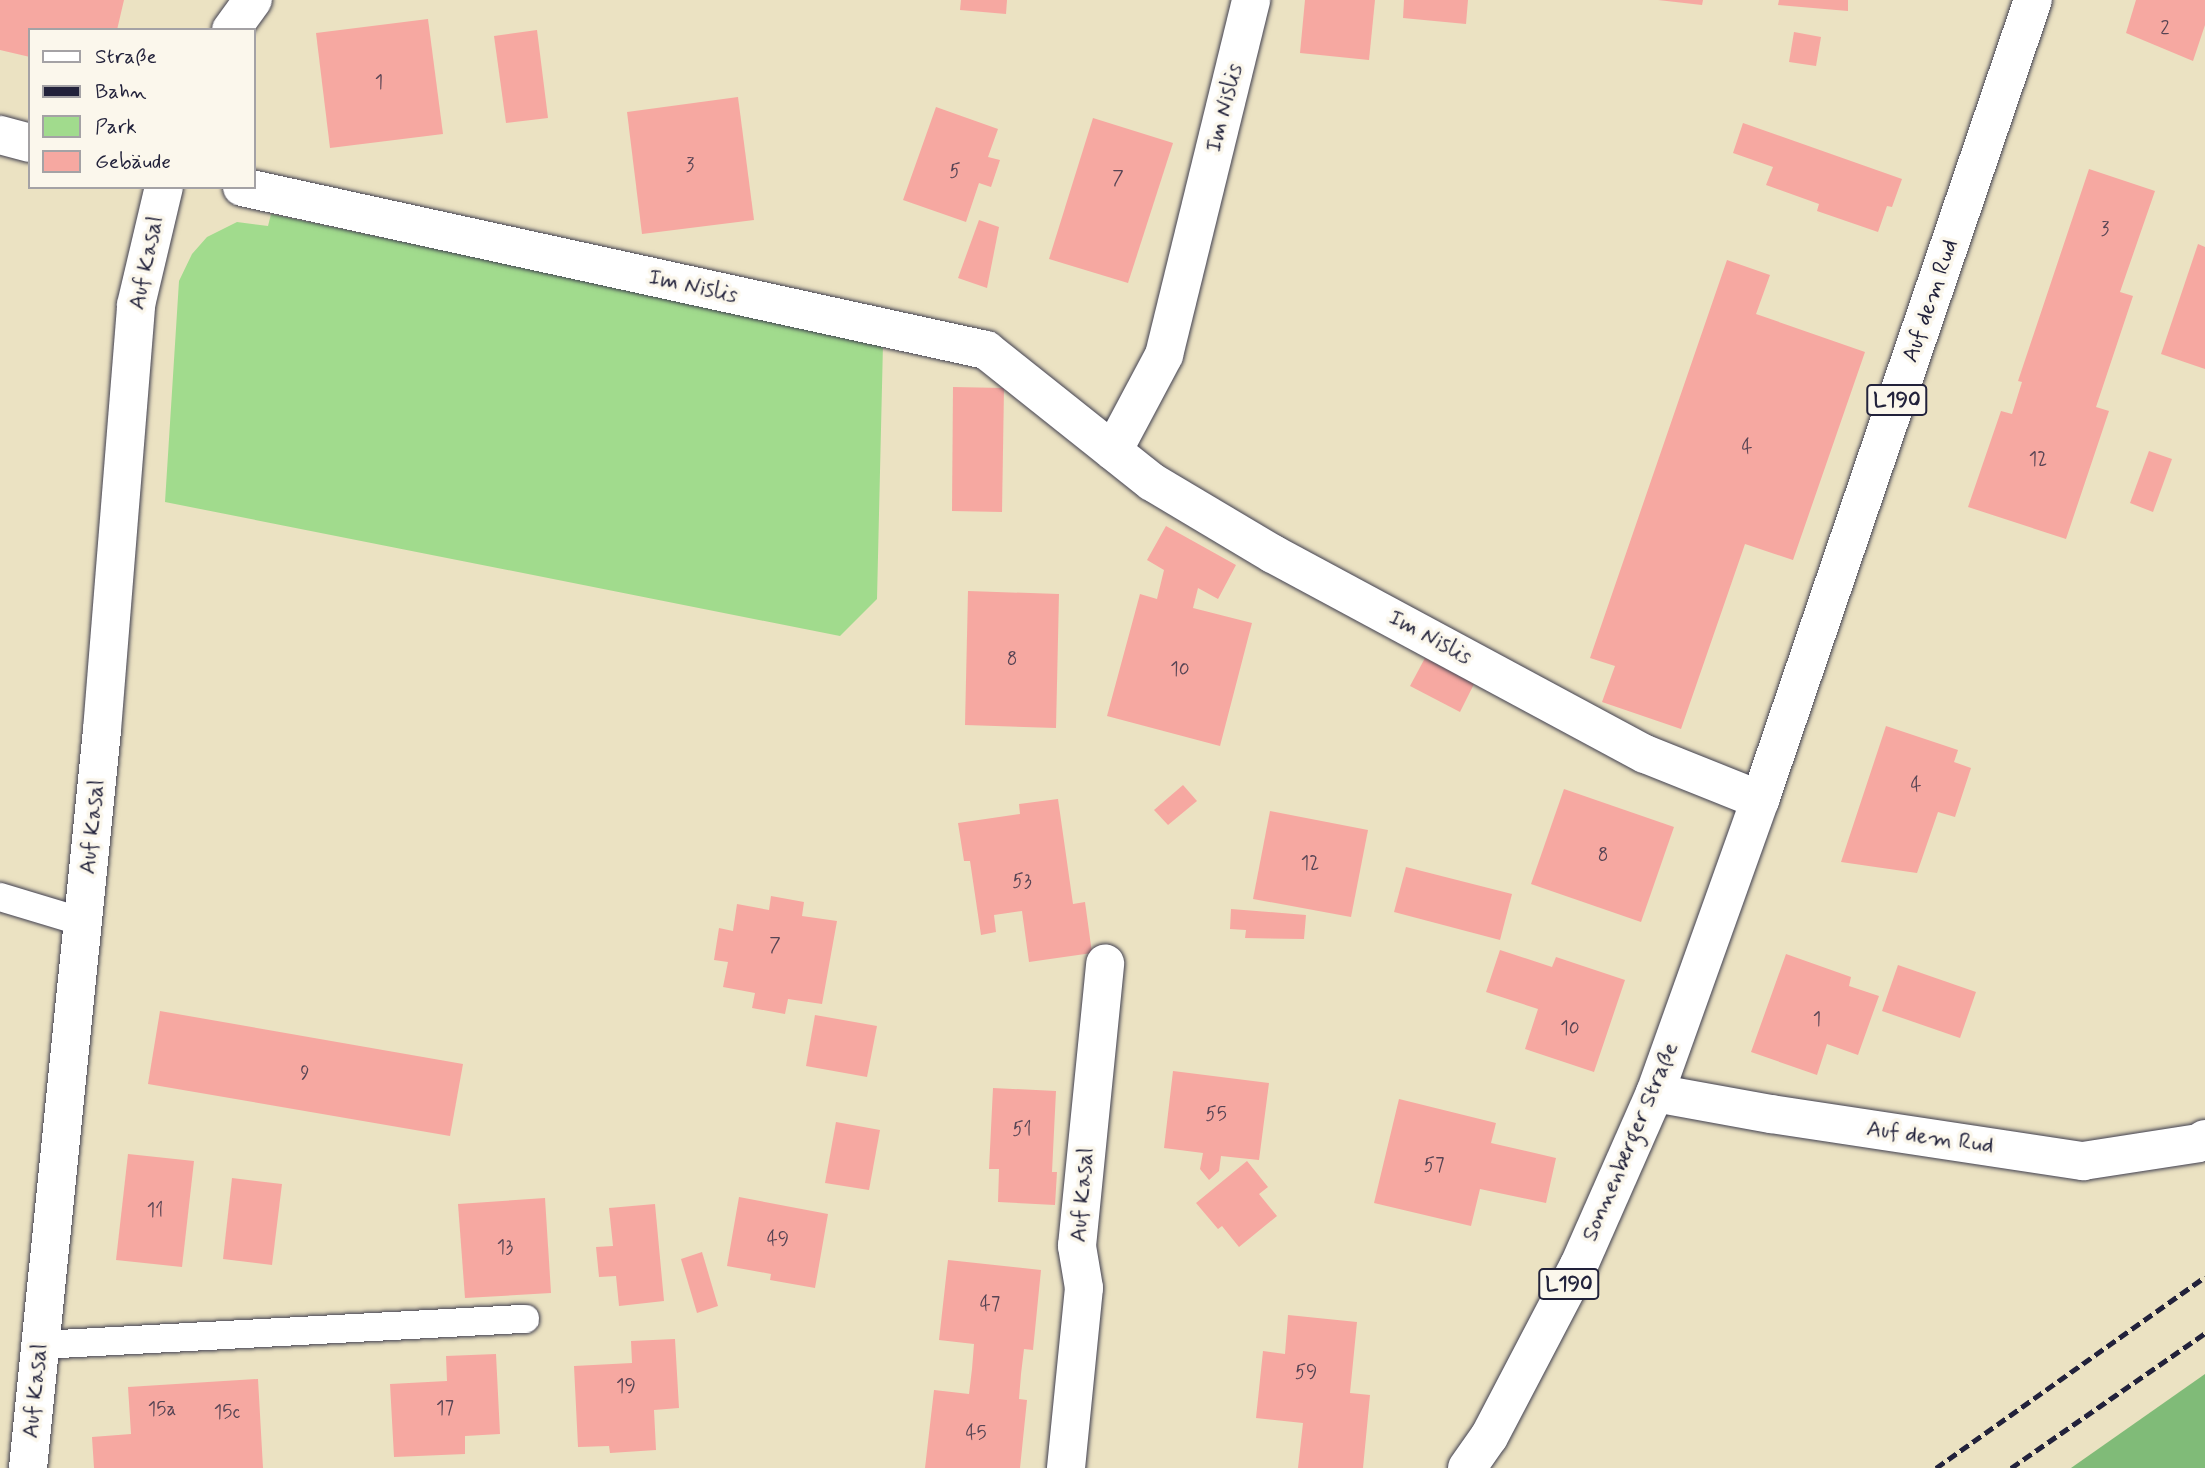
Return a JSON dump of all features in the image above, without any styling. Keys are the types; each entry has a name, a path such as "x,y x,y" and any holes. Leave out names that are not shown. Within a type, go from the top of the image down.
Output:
{"street":[{"path":"232,28 253,0"},
{"name":"Im Nislis","path":"1113,451 1164,355 1251,0"},
{"name":"Auf dem Rud","path":"1760,800 2033,0"},
{"path":"0,135 28,142"},
{"name":"Auf Kasal","path":"28,1468 102,730 136,305 164,189"},
{"name":"Im Nislis","path":"251,189 986,351 1152,482 1273,554 1645,754 1760,800"},
{"name":"Sonnenberger Straße","path":"1467,1468 1489,1437 1579,1265 1655,1093 1760,800"},
{"name":"Auf Kasal","path":"1066,1468 1084,1288 1077,1246 1105,963"},
{"name":"Auf dem Rud","path":"1655,1093 1771,1114 2083,1161 2199,1143 2205,1139"}],"lane":[{"path":"0,897 83,922"},
{"path":"41,1345 526,1319"}],"green space":[{"path":"271,214 883,344 877,599 840,636 165,502 179,281 192,254 207,237 237,222 268,226"},
{"path":"2205,1374 2205,1468 2071,1468"}],"building":[{"path":"0,0 124,0 117,28 28,28 28,57 0,50"},
{"path":"961,0 1007,0 1006,14 960,10"},
{"path":"1305,0 1375,0 1369,60 1300,53"},
{"path":"1404,0 1468,0 1466,24 1403,18"},
{"path":"1658,0 1703,0 1702,5"},
{"path":"1779,0 1848,0 1848,11 1778,5"},
{"path":"2136,0 2205,0 2205,25 2193,61 2126,33"},
{"path":"428,19 443,134 330,148 316,33"},
{"path":"537,30 548,118 506,123 494,36"},
{"path":"1794,32 1821,37 1816,66 1789,62"},
{"path":"738,97 754,220 642,234 627,112"},
{"path":"936,107 998,129 988,157 1000,160 991,187 979,183 966,222 903,200"},
{"path":"1093,118 1173,143 1128,283 1049,259"},
{"path":"1743,123 1902,179 1892,207 1887,206 1878,232 1817,211 1819,204 1766,185 1773,167 1733,153"},
{"path":"2089,169 2155,191 2120,292 2133,296 2096,407 2109,411 2066,539 1968,507 2001,411 2012,414 2022,382 2018,381"},
{"path":"979,220 999,227 987,288 958,278"},
{"path":"2198,244 2205,247 2205,369 2161,354"},
{"path":"1727,260 1770,275 1756,314 1865,352 1793,560 1745,544 1681,729 1602,702 1615,666 1590,658"},
{"path":"953,387 1004,388 1002,512 952,511"},
{"path":"2149,451 2172,459 2153,512 2130,503"},
{"path":"1166,526 1236,565 1218,599 1198,588 1193,608 1252,623 1220,746 1107,716 1140,594 1157,599 1164,570 1147,560"},
{"path":"968,591 1059,594 1056,728 965,725"},
{"path":"1425,658 1474,684 1460,712 1410,686"},
{"path":"1886,726 1958,750 1954,762 1971,768 1955,817 1938,812 1917,873 1841,862"},
{"path":"1183,785 1197,801 1168,825 1154,810"},
{"path":"1564,789 1674,827 1641,922 1531,884"},
{"path":"1058,799 1073,904 1085,902 1092,953 1029,962 1022,911 994,915 996,932 981,935 970,861 964,861 958,823 1020,814 1019,804"},
{"path":"1270,811 1368,830 1351,917 1253,899"},
{"path":"1406,867 1512,894 1500,940 1394,912"},
{"path":"771,896 804,902 802,916 837,921 822,1004 788,999 785,1014 752,1008 755,993 723,987 728,962 714,960 719,928 733,931 737,904 769,910"},
{"path":"1231,909 1306,915 1304,939 1245,938 1246,930 1230,929"},
{"path":"1500,950 1552,967 1556,957 1625,980 1594,1072 1525,1049 1538,1009 1486,992"},
{"path":"1786,954 1851,977 1849,986 1879,996 1858,1055 1827,1044 1817,1075 1751,1052"},
{"path":"1898,965 1976,992 1960,1038 1882,1011"},
{"path":"160,1011 463,1064 450,1136 148,1084"},
{"path":"815,1015 877,1026 867,1077 806,1066"},
{"path":"1173,1071 1269,1083 1259,1160 1221,1156 1219,1171 1209,1180 1200,1169 1203,1153 1164,1148"},
{"path":"993,1088 1056,1091 1052,1172 1057,1172 1055,1205 998,1202 999,1169 989,1169"},
{"path":"1399,1099 1496,1123 1491,1143 1556,1158 1546,1203 1480,1189 1471,1226 1374,1203"},
{"path":"836,1122 880,1130 869,1190 825,1183"},
{"path":"128,1154 194,1161 182,1267 116,1260"},
{"path":"1247,1161 1268,1187 1259,1194 1277,1216 1239,1247 1222,1226 1218,1229 1196,1203"},
{"path":"232,1178 282,1184 272,1265 223,1259"},
{"path":"739,1197 828,1214 815,1288 770,1280 771,1274 727,1266"},
{"path":"545,1198 551,1293 465,1298 458,1204"},
{"path":"655,1204 664,1301 619,1306 616,1276 599,1277 596,1247 613,1246 609,1208"},
{"path":"702,1252 718,1306 697,1313 681,1259"},
{"path":"948,1260 1041,1270 1033,1350 1024,1349 1021,1374 1019,1399 1027,1400 1020,1468 925,1468 934,1390 969,1394 972,1369 974,1344 939,1340"},
{"path":"1288,1315 1357,1322 1350,1393 1370,1395 1363,1468 1298,1468 1303,1423 1256,1418 1263,1351 1285,1354"},
{"path":"675,1339 679,1408 654,1410 656,1450 610,1453 609,1446 578,1447 574,1366 632,1363 631,1341"},
{"path":"496,1354 500,1434 465,1436 465,1454 394,1457 390,1384 447,1381 446,1356"},
{"path":"258,1379 263,1468 94,1468 92,1437 131,1434 128,1387"}],"railway":[{"path":"1936,1468 2205,1277"},
{"path":"2011,1468 2205,1333"}]}
